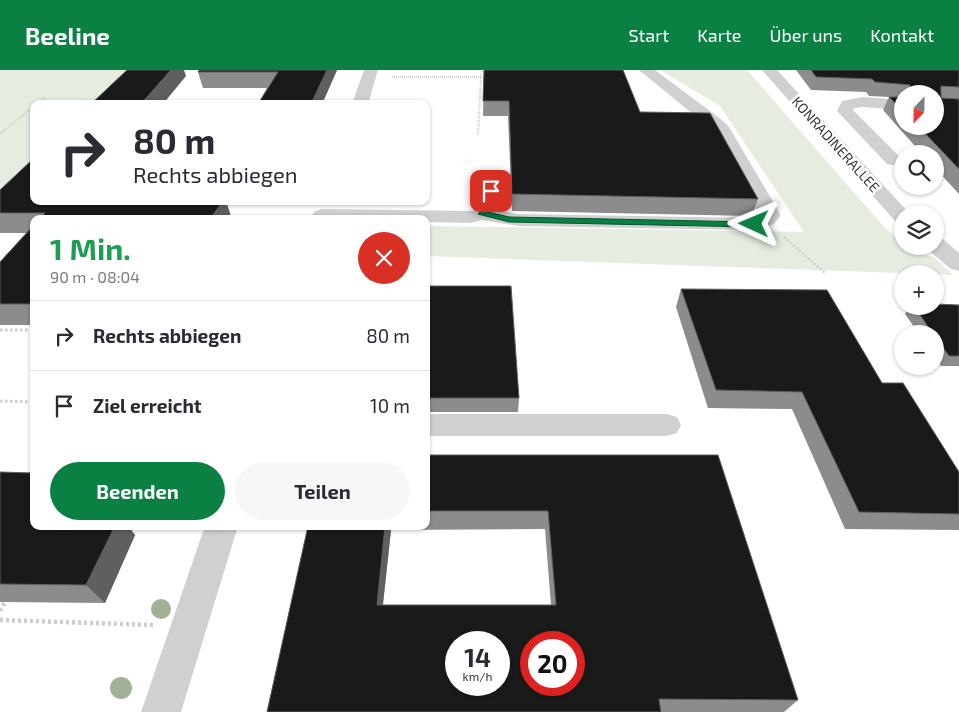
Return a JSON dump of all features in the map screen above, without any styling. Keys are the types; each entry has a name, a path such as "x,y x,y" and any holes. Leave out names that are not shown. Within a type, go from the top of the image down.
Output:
{"street":[{"path":"430,217 463,218 482,214 509,220 754,224 767,220 770,216 769,212 720,127 646,70"},
{"name":"KONRADINERALLEE","path":"769,70 894,208"},
{"path":"361,100 370,73"},
{"path":"893,160 846,111 848,104 863,102 894,105"},
{"path":"482,214 491,205 491,191"},
{"path":"323,212 393,215"},
{"path":"944,252 959,264"},
{"path":"430,425 667,425"},
{"path":"162,712 221,530"}],"path":[{"path":"478,134 482,70"},
{"path":"370,73 481,77"},
{"path":"41,100 44,97"},
{"path":"0,134 30,109"},
{"path":"789,241 825,273"},
{"path":"0,330 30,330"},
{"path":"0,401 30,402"},
{"path":"0,611 5,602"},
{"path":"0,620 190,626"}],"shaded area":[{"path":"0,70 138,71 108,100 30,100 30,177 0,206"},
{"path":"660,70 747,70 885,228 894,235 894,255 926,255 934,257 942,265 894,265 894,273 430,256 430,226 804,232 720,106"},
{"path":"944,266 953,275 944,275"}],"building":[{"path":"127,70 171,70 145,100 95,100"},
{"path":"199,70 327,70 313,100 260,100 278,72 198,72"},
{"path":"484,70 623,70 640,112 710,113 758,199 512,194 509,101 483,101"},
{"path":"811,70 959,70 959,87 875,82 872,79 816,77"},
{"path":"944,98 959,99 959,169 944,153 944,145 936,145 927,135 944,135"},
{"path":"30,162 30,205 220,205 213,215 43,215 45,213 0,213 0,190"},
{"path":"30,229 30,304 0,304 0,262"},
{"path":"430,286 511,286 519,398 430,398"},
{"path":"681,289 827,290 882,383 903,383 959,472 959,514 859,512 802,392 716,390"},
{"path":"944,304 959,305 959,356 949,356 944,349 944,325 927,325 920,315 944,315"},
{"path":"430,455 718,455 798,700 659,699 661,712 267,712 307,530 385,530 377,605 556,605 548,511 430,511"},
{"path":"0,472 30,473 30,530 113,530 86,585 0,584"}],"route":[{"path":"491,191 491,205 482,214 509,220 754,224"}]}
